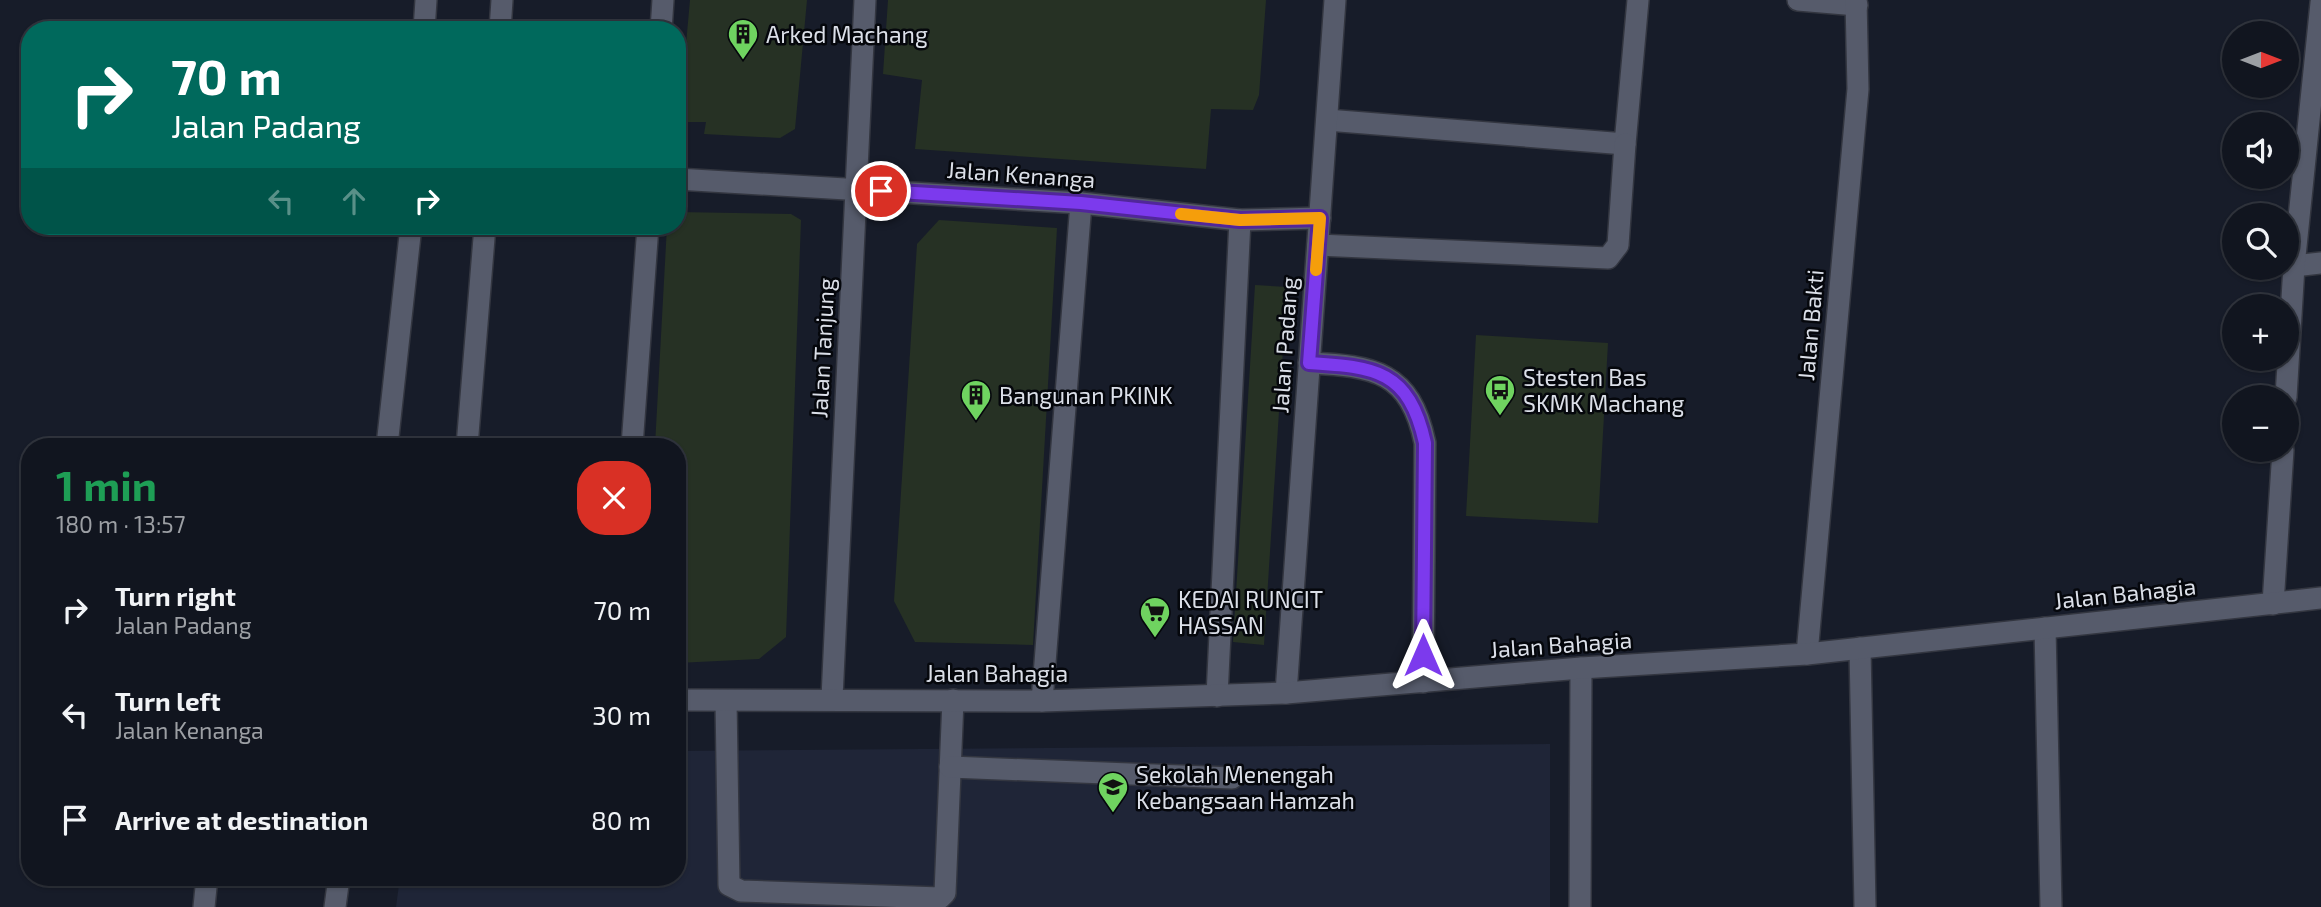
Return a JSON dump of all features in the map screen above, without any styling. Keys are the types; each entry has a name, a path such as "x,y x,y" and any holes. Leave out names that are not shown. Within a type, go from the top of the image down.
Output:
{"street":[{"path":"425,21 426,0"},
{"path":"501,21 502,0"},
{"path":"662,21 663,0"},
{"name":"Jalan Tanjung","path":"832,698 865,0"},
{"name":"Jalan Padang","path":"1286,693 1335,0"},
{"path":"1318,245 1608,258 1618,245 1638,0"},
{"path":"1798,0 1856,3"},
{"name":"Jalan Bakti","path":"1807,654 1858,89 1856,3"},
{"path":"2299,217 2321,3"},
{"path":"1327,120 1625,144"},
{"name":"Jalan Kenanga","path":"686,180 1081,203 1240,220 1320,218"},
{"path":"1042,701 1081,203"},
{"path":"1217,696 1240,220"},
{"path":"388,438 410,235"},
{"path":"468,438 484,235"},
{"path":"633,438 647,235"},
{"path":"2299,265 2321,263"},
{"path":"2287,385 2293,280"},
{"path":"1309,363 1362,366 1376,371 1405,395 1420,423 1425,443 1423,682"},
{"path":"2273,604 2282,462"},
{"name":"Jalan Bahagia","path":"686,700 832,698 1042,701 1286,693 1581,668 1807,654 2321,598"},
{"path":"2045,628 2052,907"},
{"path":"1860,648 1865,907"},
{"path":"1580,907 1581,668"},
{"path":"726,701 729,885 741,891 944,902 953,700"},
{"path":"950,767 1232,778"},
{"path":"204,907 206,886"},
{"path":"335,907 338,886"}],"shaded area":[{"name":"Sekolah Menengah Kebangsaan Hamzah","path":"1550,744 1550,907 396,907 399,886 686,886 686,751"}],"building":[{"name":"Arked Machang","path":"690,0 807,0 795,129 780,138 704,134 706,122 686,122 686,44"},
{"path":"888,0 1266,0 1259,95 1253,110 1211,109 1206,169 915,149 922,80 883,74"},
{"path":"686,212 791,214 801,220 786,637 759,659 686,663 686,438 655,438 667,235 686,235"},
{"name":"Bangunan PKINK","path":"939,220 1057,228 1033,645 915,642 894,601 917,244"},
{"path":"1255,285 1287,287 1264,645 1233,642"},
{"path":"1476,335 1608,343 1598,523 1466,516"}],"slow traffic":[{"path":"1181,214 1240,220 1320,218 1316,270"}],"place":[{"name":"Arked Machang","path":"743,61"},
{"name":"Stesten Bas SKMK Machang","path":"1500,417"},
{"name":"Bangunan PKINK","path":"976,422"},
{"name":"KEDAI RUNCIT HASSAN","path":"1155,639"},
{"name":"Sekolah Menengah Kebangsaan Hamzah","path":"1113,814"}],"route":[{"path":"881,191 1081,203 1240,220 1320,218 1309,363 1362,366 1376,371 1394,383 1414,407 1425,443 1423,655"}]}
